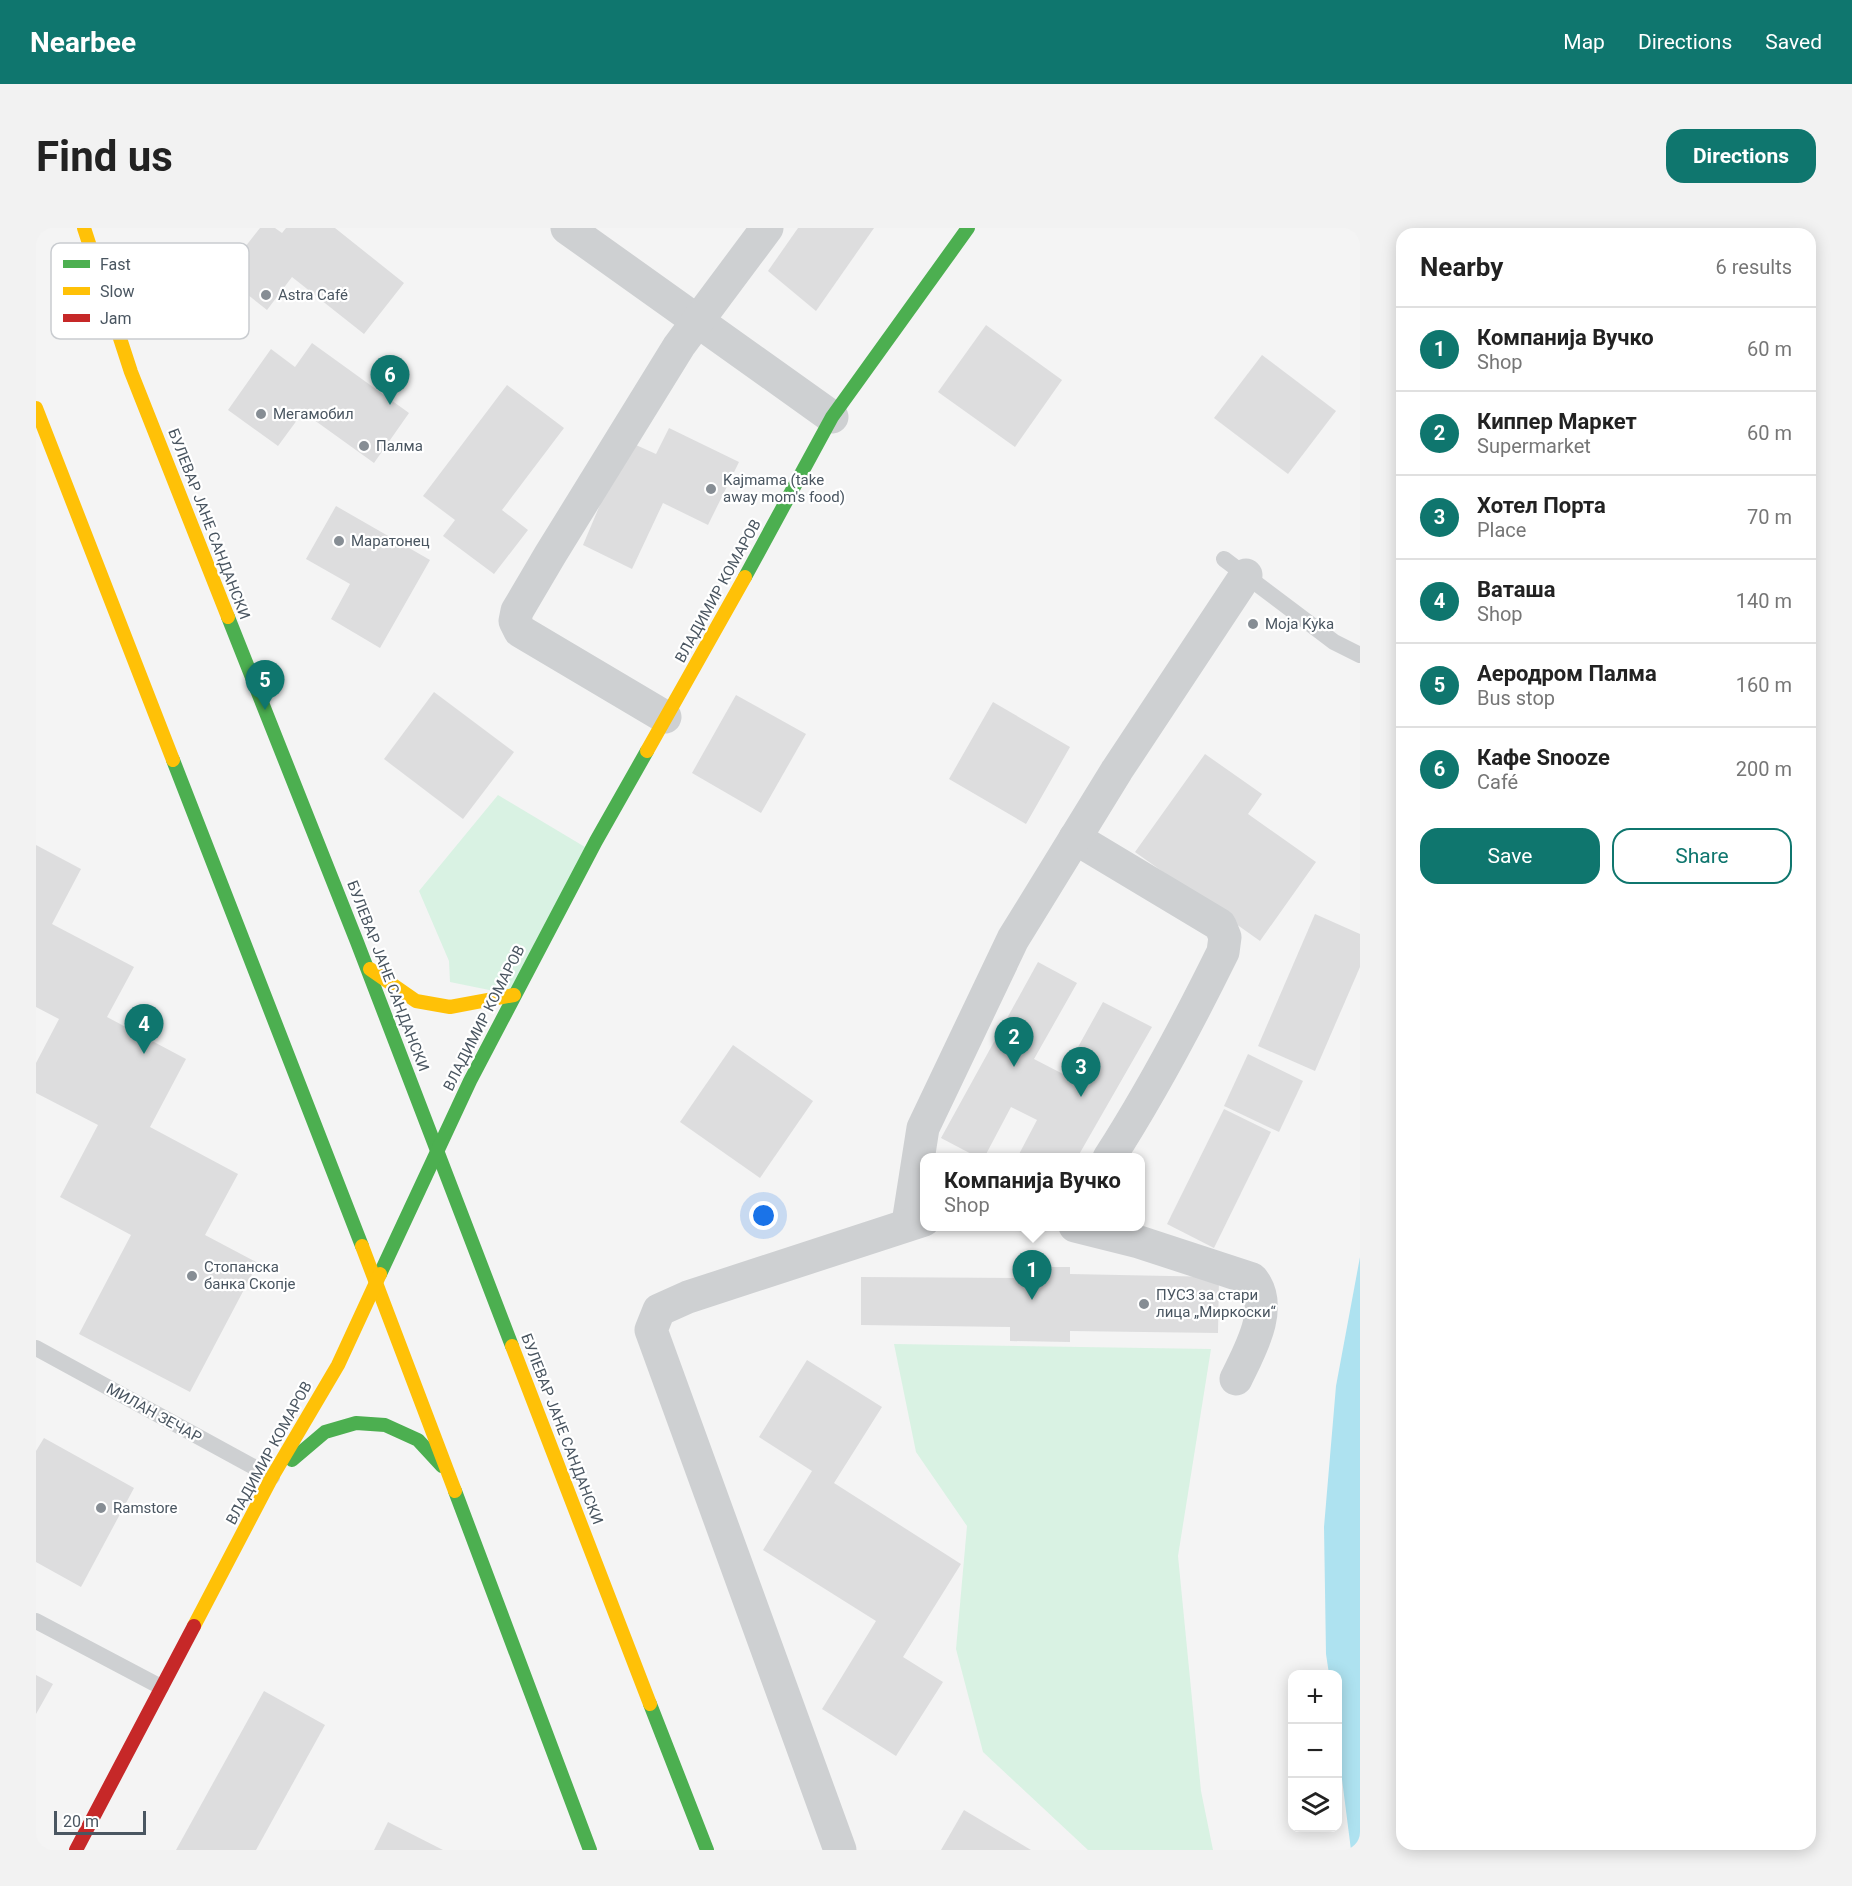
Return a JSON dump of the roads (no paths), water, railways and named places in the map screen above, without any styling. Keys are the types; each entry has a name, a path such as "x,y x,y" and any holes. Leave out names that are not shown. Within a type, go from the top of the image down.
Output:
{"street":[{"name":"БУЛЕВАР ЈАНЕ САНДАНСКИ","path":"84,228 88,243"},
{"path":"567,228 697,323 832,417"},
{"path":"665,717 520,631 515,621 518,611 550,555 680,346 767,228"},
{"name":"ВЛАДИМИР КОМАРОВ","path":"76,1850 272,1477 338,1365 437,1149 514,995 665,717 832,417 969,228"},
{"name":"БУЛЕВАР ЈАНЕ САНДАНСКИ","path":"119,339 242,654 370,969 706,1850"},
{"path":"36,408 376,1283 590,1850"},
{"path":"921,1153 923,1128 1013,939 1117,770 1235,567"},
{"path":"1075,838 1220,925 1224,937 1224,952 1182,1035 1147,1099 1112,1153"},
{"path":"370,969 416,1001 450,1007 514,995"},
{"path":"840,1850 651,1330 659,1310 688,1297 916,1222 920,1168"},
{"path":"1092,1231 1139,1242 1252,1279 1260,1289 1262,1304 1252,1347 1236,1378"},
{"path":"272,1477 325,1432 356,1423 385,1425 418,1440 448,1473"}],"lane":[{"path":"1235,567 1334,642 1360,655"},
{"name":"МИЛАН ЗЕЧАР","path":"36,1348 272,1477"},
{"path":"36,1621 161,1687"}],"water":[{"path":"1360,1257 1360,1850 1351,1850 1342,1779 1342,1670 1328,1670 1326,1654 1324,1527 1336,1386"}],"place":[{"name":"Astra Café","path":"266,295"},
{"name":"Кафе Snooze","path":"390,405"},
{"name":"Мегамобил","path":"261,414"},
{"name":"Палма","path":"364,446"},
{"name":"Kajmama (take away mom's food)","path":"711,489"},
{"name":"Маратонец","path":"339,541"},
{"name":"Moja Kyka","path":"1253,624"},
{"name":"Аеродром Палма","path":"265,710"},
{"name":"Ваташа","path":"144,1054"},
{"name":"Киппер Маркет","path":"1014,1067"},
{"name":"Хотел Порта","path":"1081,1097"},
{"name":"Стопанска банка Скопје","path":"192,1276"},
{"name":"Компанија Вучко","path":"1032,1300"},
{"name":"ПУСЗ за стари лица „Миркоски“","path":"1144,1304"},
{"name":"Ramstore","path":"101,1508"}]}
